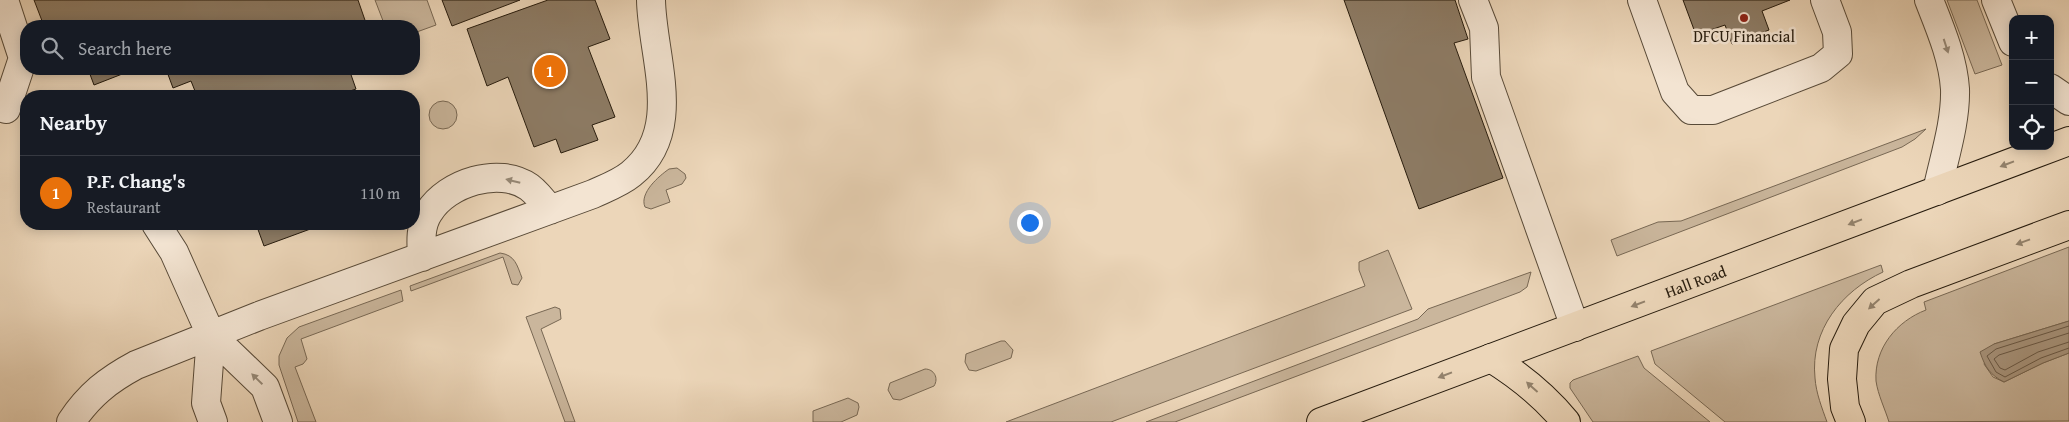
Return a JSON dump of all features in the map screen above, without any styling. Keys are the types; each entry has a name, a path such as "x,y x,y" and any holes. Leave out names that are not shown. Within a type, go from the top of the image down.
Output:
{"highway":[{"name":"Hall Road","path":"1321,422 2069,141"},
{"path":"1851,422 1845,407 1842,379 1844,349 1856,324 1875,301 1910,284 2069,225"},
{"path":"1491,358 1523,378 1551,404 1566,422"}],"street":[{"path":"4,0 20,49"},
{"path":"71,422 92,394 116,375 136,365 211,335 550,210 618,183 644,162 652,148 662,118 662,101 651,0"},
{"path":"1473,0 1484,28 1486,77 1575,327"},
{"path":"1642,0 1675,92 1691,110 1713,110 1822,68 1838,54 1837,32 1825,0"},
{"path":"1929,0 1951,62 1955,89 1952,118 1937,191"},
{"path":"1996,0 2009,32"},
{"path":"11,111 20,71"},
{"path":"2054,91 2069,101"},
{"path":"422,257 421,238 429,212 453,189 470,182 502,178 518,181 529,186 550,210"},
{"path":"160,230 174,252 211,335 265,387 278,422"},
{"path":"211,335 206,402 213,422"}],"shaded area":[{"path":"375,0 427,0 436,25 420,31 420,20 383,20"},
{"path":"1947,0 1977,0 2002,65 1975,74"},
{"path":"443,101 453,105 457,115 453,125 443,129 433,125 429,115 433,105"},
{"path":"1926,129 1902,147 1617,256 1611,240 1658,222 1681,221"},
{"path":"677,168 685,174 686,178 682,184 666,190 670,202 651,209 645,207 645,196 651,185 669,169"},
{"path":"2069,247 2069,321 1994,344 1984,364 1993,377 2004,382 2069,353 2069,421 1889,422 1876,381 1876,369 1879,358 1889,337 1906,321 1926,310 1924,302"},
{"path":"1388,250 1412,309 1111,422 1006,422 1365,286 1359,270 1359,262"},
{"path":"500,253 512,258 517,265 522,278 518,285 512,284 503,257 411,291 410,286"},
{"path":"1881,265 1883,272 1868,280 1842,301 1824,328 1818,344 1815,360 1815,378 1827,422 1725,422 1655,364 1651,351"},
{"path":"1531,272 1527,287 1520,292 1175,422 1146,422 1418,319 1428,309"},
{"path":"401,290 403,301 301,339 307,359 303,364 295,367 316,422 298,422 279,365 279,356 287,338 299,327"},
{"path":"555,307 560,309 561,319 541,329 575,422 565,422 526,317"},
{"path":"1005,341 1013,350 1011,358 976,371 969,370 965,362 966,354"},
{"path":"1638,356 1644,368 1710,422 1593,422 1570,388 1570,383 1573,380"},
{"path":"925,369 935,374 934,386 900,400 893,399 888,390 890,383"},
{"path":"848,398 858,403 857,415 841,422 813,422 813,411"}],"water":[{"path":"2069,321 2069,353 2004,382 1989,370 1984,362 1980,352 1994,344"}],"building":[{"path":"34,0 358,0 365,20 42,20"},
{"path":"442,0 520,0 452,26"},
{"path":"548,0 595,0 610,39 588,47 615,117 592,125 598,140 561,153 556,139 534,147 508,77 487,86 467,29"},
{"path":"1344,0 1455,0 1468,39 1454,43 1503,178 1419,209"},
{"path":"1683,0 1790,0 1762,11 1769,30 1732,44 1725,25 1696,35"},
{"path":"90,75 120,75 94,85"},
{"path":"168,75 351,75 356,89 195,90 191,81 173,88"},
{"path":"258,230 308,230 264,246"}],"place":[{"name":"DFCU Financial","path":"1744,18"},
{"name":"P.F. Chang's","path":"550,71"}]}
